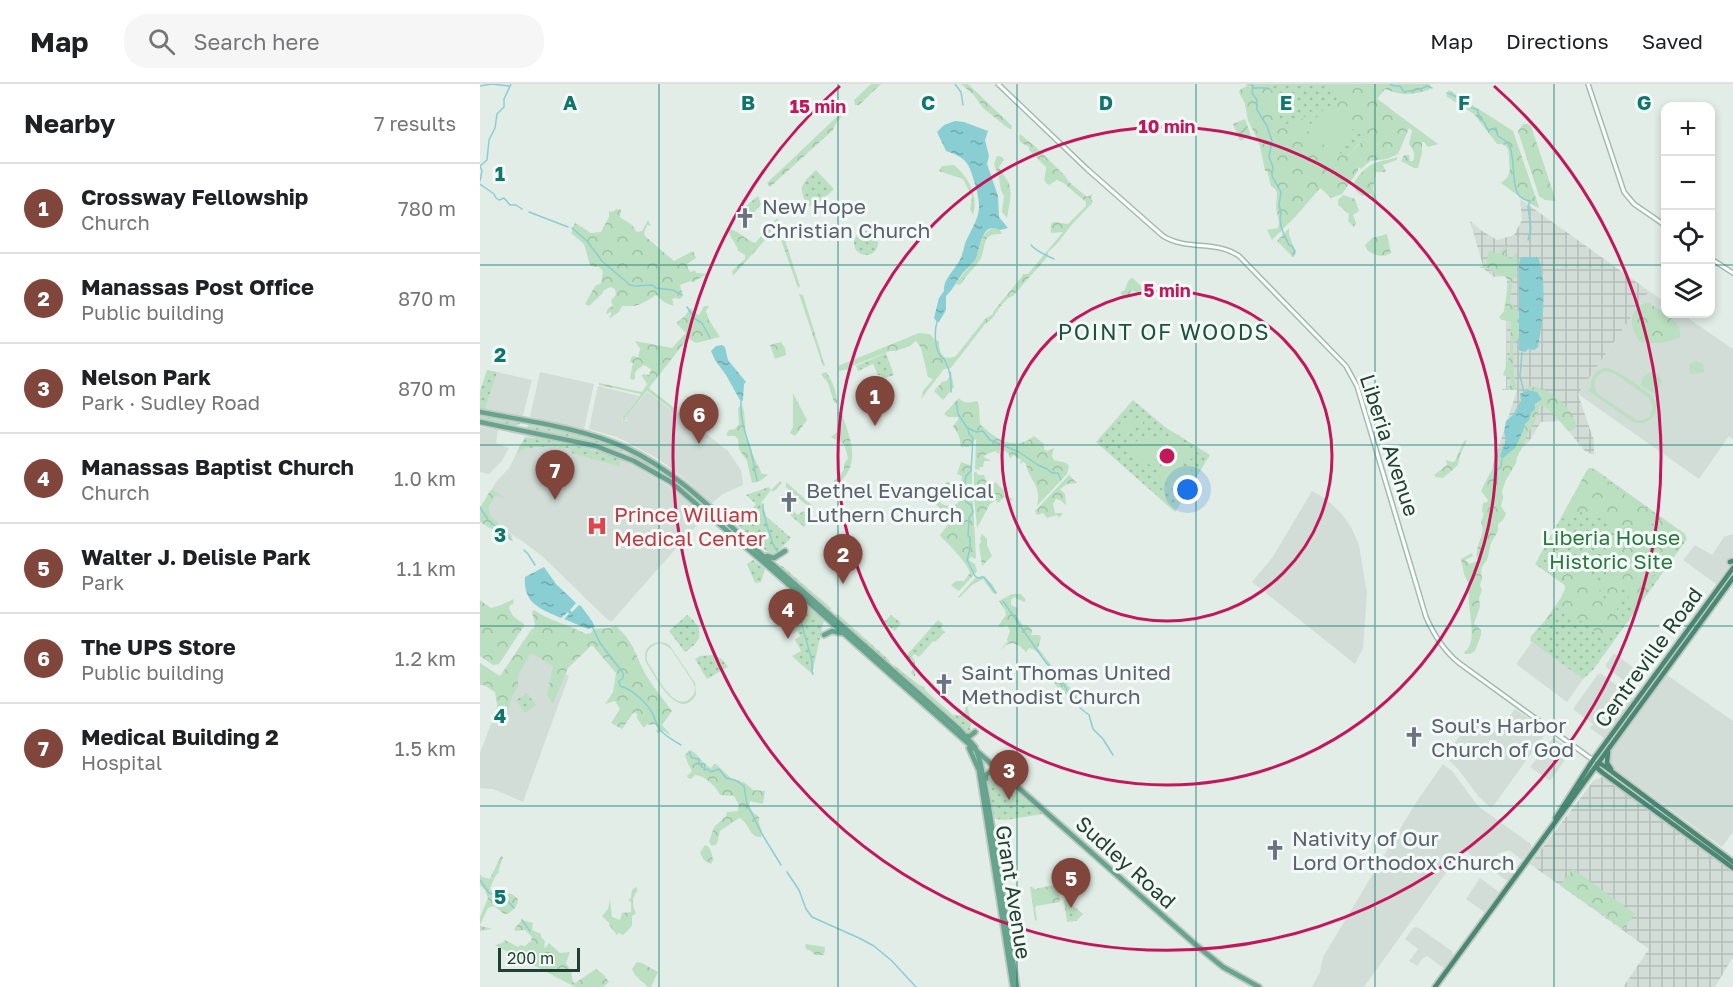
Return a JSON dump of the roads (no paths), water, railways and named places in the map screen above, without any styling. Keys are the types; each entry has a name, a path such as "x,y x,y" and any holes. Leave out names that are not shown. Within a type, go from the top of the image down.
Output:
{"highway":[{"name":"Centreville Road","path":"1552,826 1563,806 1733,568"},
{"name":"Centreville Road","path":"1435,987 1588,778 1595,762 1609,749 1733,578"},
{"path":"1680,630 1684,631 1691,626"},
{"path":"1609,749 1607,763 1615,774"},
{"name":"Liberia Avenue","path":"1595,762 1597,768 1603,773 1733,868"},
{"name":"Liberia Avenue","path":"1595,762 1615,774 1733,862"},
{"path":"1588,778 1595,773 1603,773"}],"main road":[{"name":"Liberia Avenue","path":"998,84 1087,170 1163,236 1185,245 1230,250 1239,256 1346,366 1358,386 1422,605 1434,633 1443,647 1459,663 1595,762"},
{"path":"1588,84 1624,192 1634,204 1661,223"},
{"path":"1715,261 1733,273"},
{"name":"Sudley Road","path":"480,412 585,434 627,448 656,464 675,478 966,736 978,752"},
{"name":"Sudley Road","path":"480,422 595,446 622,455 646,467 683,492 1205,953 1237,975 1260,987"},
{"path":"760,553 773,558 785,551"},
{"path":"824,635 832,631 844,635"},
{"path":"966,736 975,732"},
{"path":"966,743 979,770"},
{"name":"Grant Avenue","path":"978,752 979,770 1015,987"},
{"name":"Grant Avenue","path":"978,752 1015,987"},
{"path":"985,787 986,775 989,772 1002,774"}],"water":[{"path":"955,121 988,131 985,140 989,156 987,164 998,196 999,217 1008,228 1000,230 994,228 986,232 975,260 946,296 946,310 937,322 934,318 939,298 944,291 946,280 960,260 979,211 977,193 969,166 959,156 946,151 937,132 944,125"},
{"path":"1522,257 1539,259 1544,293 1538,347 1525,352 1519,350 1519,265"},
{"path":"716,346 725,347 728,360 746,382 741,402 711,351"},
{"path":"1528,390 1537,392 1542,399 1535,404 1535,409 1525,424 1515,448 1502,459 1500,456 1506,440 1504,432 1506,421 1513,415 1521,401 1520,394"},
{"path":"544,567 556,584 576,603 570,610 572,612 579,605 581,606 595,627 588,629 564,619 569,614 568,612 561,618 534,604 527,593 525,577"}],"waterway":[{"path":"480,86 491,84 509,86"},
{"path":"480,181 482,171 480,166 487,160 489,140 495,128 497,114 504,107 504,99 511,84"},
{"path":"955,84 961,92 963,105"},
{"path":"1251,84 1254,88 1268,88"},
{"path":"1390,84 1400,86 1404,92 1427,86 1432,88"},
{"path":"1253,86 1252,93 1257,100 1257,110 1267,126 1272,141 1269,157 1273,167 1272,176 1281,192 1279,205 1281,225 1289,245 1295,251 1293,256"},
{"path":"1447,93 1478,110 1479,118 1488,130 1496,128 1498,136 1509,145 1516,189 1522,198 1530,201 1528,207 1531,229 1528,240"},
{"path":"480,184 499,200 504,198 510,205 516,205 522,209"},
{"path":"529,212 568,227"},
{"path":"572,228 587,241 602,261 630,285 652,285 656,288 673,290 682,295"},
{"path":"1031,245 1054,259"},
{"path":"687,307 695,319 702,323 710,338"},
{"path":"937,322 936,344 949,370 951,392"},
{"path":"1522,352 1520,376 1524,392"},
{"path":"741,402 742,420 757,481"},
{"path":"955,403 958,414 973,438 971,471 966,476 963,494 973,512 969,518 970,549 967,560 975,576 984,577 996,593"},
{"path":"968,428 976,432 983,431 990,440 1019,452 1052,473 1058,473 1061,480"},
{"path":"1497,481 1497,470 1501,467 1502,459"},
{"path":"763,504 768,528 777,551"},
{"path":"480,507 488,520 512,540"},
{"path":"524,550 535,565"},
{"path":"795,600 812,661 813,674"},
{"path":"1003,601 1063,683 1074,703"},
{"path":"592,626 600,643 623,673 623,678 619,681 620,686 643,701 653,714 661,731 681,745"},
{"path":"1080,708 1089,715 1093,729 1103,739 1113,755"},
{"path":"689,752 692,758 699,759 699,764 705,764 704,770 711,772 719,769 726,778 735,780 744,786 747,804 781,865"},
{"path":"787,872 812,917 874,946 892,961 916,987"},
{"path":"480,880 489,893 505,898 514,908"},
{"path":"522,920 530,931"}],"place":[{"name":"New Hope Christian Church","path":"745,218"},
{"name":"Crossway Fellowship","path":"875,426"},
{"name":"The UPS Store","path":"699,444"},
{"name":"Medical Building 2","path":"555,500"},
{"name":"Bethel Evangelical Luthern Church","path":"789,502"},
{"name":"Prince William Medical Center","path":"597,526"},
{"name":"Manassas Post Office","path":"843,584"},
{"name":"Manassas Baptist Church","path":"788,639"},
{"name":"Saint Thomas United Methodist Church","path":"944,684"},
{"name":"Soul's Harbor Church of God","path":"1414,737"},
{"name":"Nelson Park","path":"1009,800"},
{"name":"Nativity of Our Lord Orthodox Church","path":"1275,850"},
{"name":"Walter J. Delisle Park","path":"1071,908"}],"district":[{"name":"POINT OF WOODS","path":"1164,331"}],"park label":[{"name":"Liberia House Historic Site","path":"1611,549"}]}
